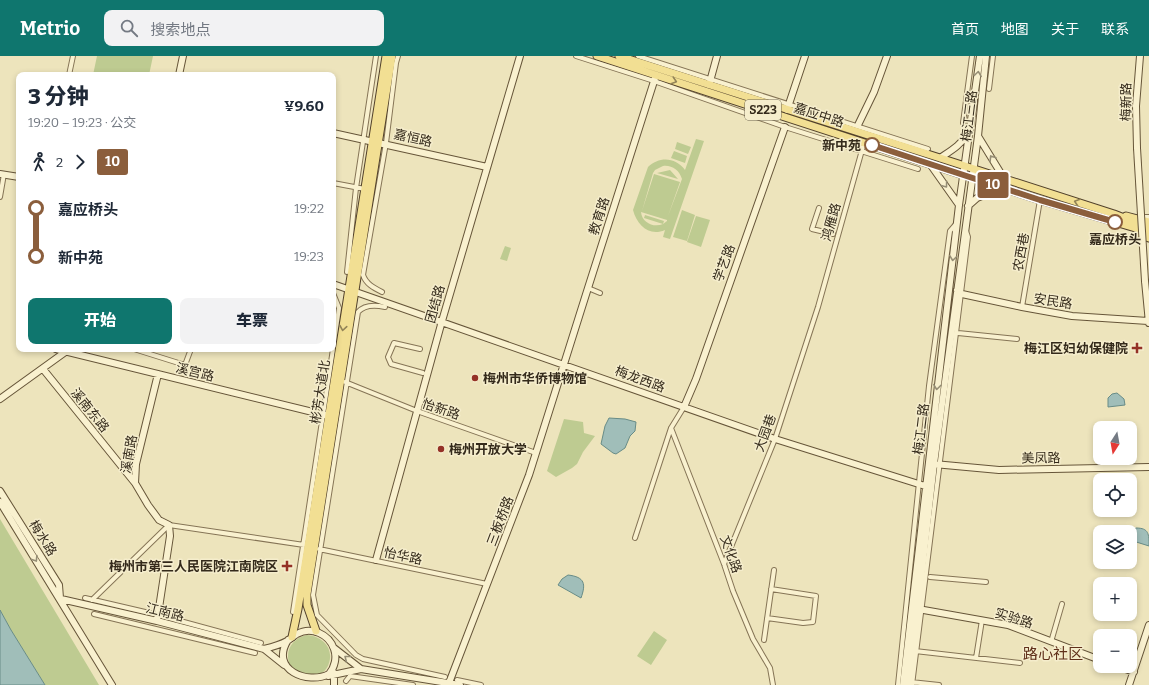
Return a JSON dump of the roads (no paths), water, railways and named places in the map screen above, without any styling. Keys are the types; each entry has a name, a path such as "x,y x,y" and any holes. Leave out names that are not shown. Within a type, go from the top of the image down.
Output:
{"main road":[{"name":"彬芳大道北","path":"290,638 298,609 344,382 352,290 365,189 376,141 386,56"},
{"name":"彬芳大道北","path":"316,631 308,609 307,594 326,415 352,290 376,141 392,56"},
{"name":"嘉应中路","path":"597,56 655,78 864,143 1001,188 1149,232"},
{"name":"嘉应中路","path":"619,56 710,82 788,107 1005,180 1114,214 1149,228"},
{"path":"1114,214 1149,222"},
{"path":"1118,223 1135,233 1149,238"}],"street":[{"path":"70,72 73,56"},
{"path":"180,72 183,56"},
{"path":"347,272 356,188 376,56"},
{"path":"382,292 373,288 365,280 363,275 386,144 398,56"},
{"name":"团结路","path":"376,560 442,321 520,56"},
{"path":"576,56 655,78 785,126 918,169"},
{"path":"638,56 710,82 717,56"},
{"path":"805,56 788,107 928,149"},
{"path":"858,125 874,92 887,56"},
{"path":"963,122 972,56"},
{"name":"梅江三路","path":"963,175 980,56"},
{"name":"梅江三路","path":"972,178 986,56"},
{"path":"989,89 993,56"},
{"name":"梅新路","path":"1140,56 1136,106 1137,148 1148,323"},
{"name":"教育路","path":"564,364 655,78"},
{"name":"学艺路","path":"684,407 696,379 785,126"},
{"path":"940,158 963,142 970,130"},
{"name":"嘉恒路","path":"336,134 487,166"},
{"path":"978,136 1005,180"},
{"name":"鸿雁路","path":"818,307 864,143"},
{"path":"930,164 959,205"},
{"path":"0,197 2,174 16,177"},
{"name":"梅江二路","path":"903,685 922,485 963,175"},
{"name":"梅江二路","path":"911,684 934,464 959,292 972,178"},
{"path":"336,185 365,189"},
{"path":"968,206 978,198 1001,188"},
{"name":"农西巷","path":"1022,307 1040,200"},
{"path":"819,208 812,229 833,234"},
{"path":"1134,218 1149,217"},
{"name":"梅龙西路","path":"336,285 774,439 922,485"},
{"path":"588,288 600,293"},
{"path":"939,685 911,684 959,292"},
{"name":"安民路","path":"959,292 1022,307 1072,316 1148,323"},
{"path":"336,300 339,308 336,328"},
{"path":"344,382 358,312 362,308 373,305 385,308"},
{"name":"大园巷","path":"724,564 774,439 818,307"},
{"path":"958,332 1017,338"},
{"path":"420,349 394,343 388,357 391,364 423,372"},
{"path":"0,399 65,352"},
{"name":"溪宫路","path":"76,352 158,374 326,415"},
{"path":"144,352 185,365 189,352"},
{"path":"326,415 333,352"},
{"name":"三板桥路","path":"447,680 488,584 529,475 564,364"},
{"name":"溪南东路","path":"43,369 135,483"},
{"name":"溪南路","path":"158,374 136,464 135,483 159,520 169,525"},
{"name":"怡新路","path":"344,382 417,411 536,452"},
{"path":"635,538 672,428 684,407"},
{"name":"文化路","path":"672,428 733,591 753,639 770,668 773,685"},
{"name":"美凤路","path":"934,464 1000,470 1149,467"},
{"path":"898,685 922,485"},
{"name":"梅水路","path":"0,491 59,585 61,600"},
{"name":"梅水路","path":"0,502 112,685"},
{"path":"92,600 169,525"},
{"path":"85,598 157,618 170,536 169,525"},
{"name":"怡华路","path":"169,525 311,547 488,584"},
{"path":"293,612 311,547"},
{"path":"311,547 313,595 317,615 356,655 363,659 447,680"},
{"path":"764,640 774,570"},
{"path":"930,577 986,582"},
{"path":"767,618 803,623 813,622 814,616 816,596 771,589"},
{"name":"江南路","path":"61,600 157,618 262,646 284,665"},
{"path":"1051,642 1062,604"},
{"name":"实验路","path":"918,609 1008,625 1093,657"},
{"path":"94,614 255,653"},
{"path":"976,658 982,620"},
{"path":"1137,662 1149,624"},
{"path":"262,646 290,638 301,632 316,631 329,639 334,648 336,658 330,676 334,685"},
{"path":"290,638 283,650 284,665 289,675 303,683 308,684 318,682 330,676 361,669 481,685"},
{"path":"334,648 361,669"},
{"path":"915,651 1020,663"},
{"path":"1129,685 1134,673"},
{"path":"346,681 350,676 413,685"}],"water":[{"path":"1117,393 1124,399 1125,405 1108,407 1108,398 1112,394"},
{"path":"609,418 625,419 636,422 635,431 630,436 625,448 616,454 601,444 605,426"},
{"path":"1137,528 1144,529 1147,532 1149,546 1137,542"},
{"path":"568,575 578,577 583,582 584,585 581,598 558,585 562,579"},
{"path":"0,610 11,630 45,685 0,685"}],"place":[{"name":"新中苑","path":"872,145"},
{"name":"嘉应桥头","path":"1115,222"},
{"name":"梅江区妇幼保健院","path":"1137,348"},
{"name":"梅州市华侨博物馆","path":"475,378"},
{"name":"梅州开放大学","path":"441,449"},
{"name":"梅州市第三人民医院江南院区","path":"287,566"}],"district":[{"name":"路心社区","path":"1053,654"}]}
